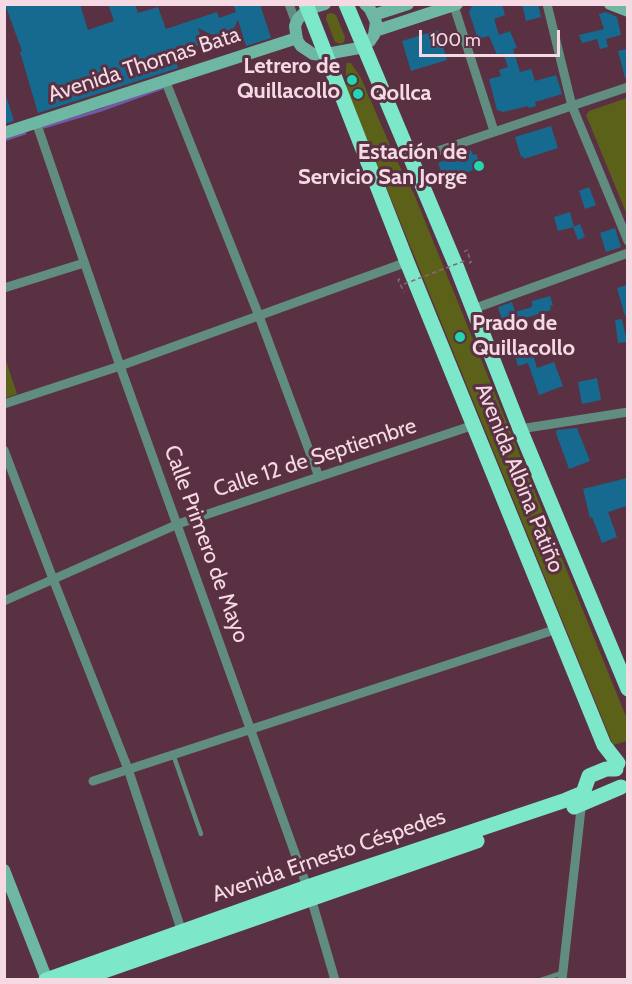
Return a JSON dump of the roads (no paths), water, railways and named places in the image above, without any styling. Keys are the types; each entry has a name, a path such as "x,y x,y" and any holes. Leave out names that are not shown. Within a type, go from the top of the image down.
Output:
{"highway":[{"name":"Avenida Albina Patiño","path":"346,4 627,689"},
{"name":"Avenida Albina Patiño","path":"307,7 407,262 604,745 620,762 616,775 624,790"},
{"path":"582,799 589,776 620,762"},
{"name":"Avenida Ernesto Céspedes","path":"46,979 184,936 582,799 624,790"},
{"name":"Avenida Ernesto Céspedes","path":"78,980 184,936"}],"main road":[{"path":"325,4 307,7 296,23 297,38 301,46 313,54 363,47 370,41 376,22 374,15 365,4"},
{"path":"374,15 408,4"},
{"path":"610,4 627,11"},
{"path":"375,31 455,5"},
{"name":"Avenida Thomas Bata","path":"4,133 297,38"},
{"path":"4,870 46,979"}],"street":[{"path":"289,4 296,23"},
{"path":"547,4 572,106 627,241"},
{"path":"455,5 494,131"},
{"path":"165,80 259,315 319,477"},
{"path":"411,160 627,87"},
{"name":"Calle Primero de Mayo","path":"36,122 120,366 252,728 309,893 334,980"},
{"path":"473,309 627,253"},
{"path":"4,404 120,366 407,262"},
{"path":"4,288 84,263"},
{"path":"520,429 627,412"},
{"name":"Calle 12 de Septiembre","path":"4,601 178,524 474,425"},
{"path":"4,450 128,769 184,936"},
{"path":"93,781 557,629"},
{"path":"562,976 582,799"}],"lane":[{"path":"172,754 201,834"},
{"path":"540,980 562,976"}],"waterway":[{"path":"44,127 162,88"},
{"path":"4,140 25,133"}],"place":[{"name":"Letrero de Quillacollo","path":"352,80"},
{"name":"Qollca","path":"358,94"},
{"name":"Estación de Servicio San Jorge","path":"479,166"},
{"name":"Prado de Quillacollo","path":"460,337"}]}
